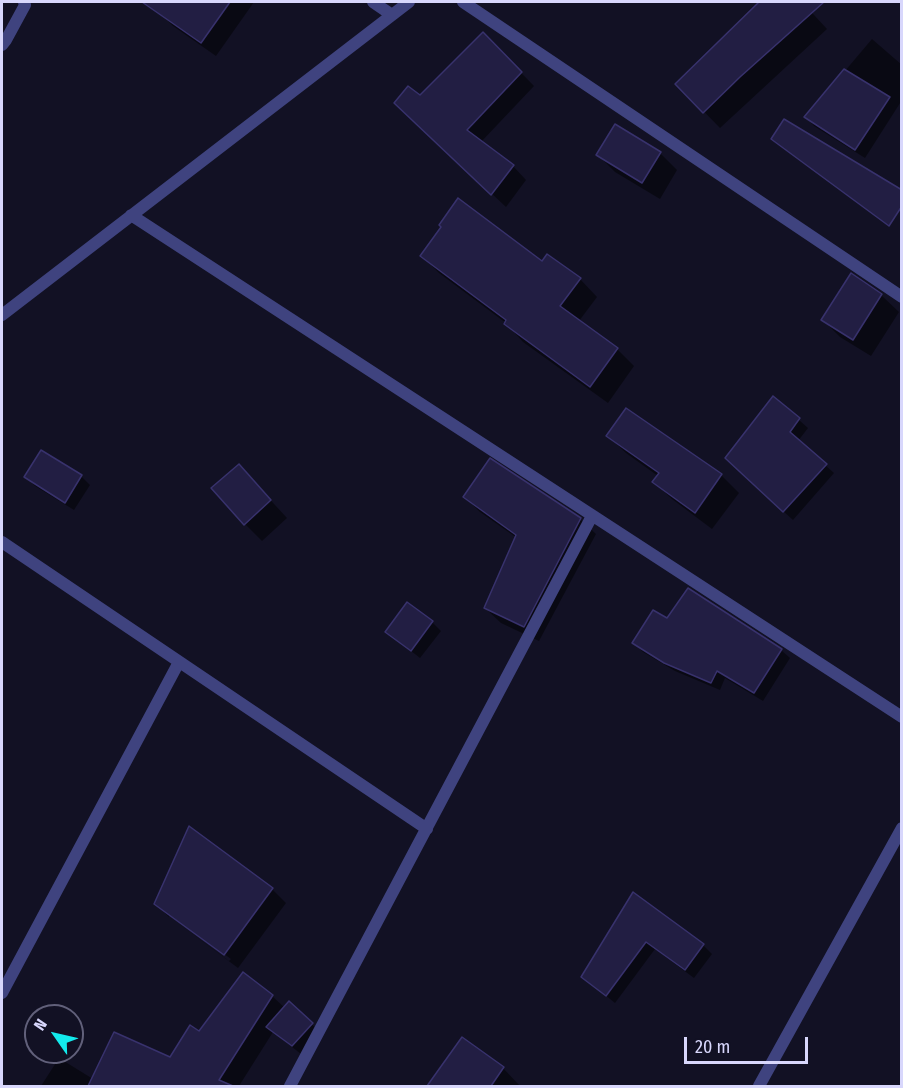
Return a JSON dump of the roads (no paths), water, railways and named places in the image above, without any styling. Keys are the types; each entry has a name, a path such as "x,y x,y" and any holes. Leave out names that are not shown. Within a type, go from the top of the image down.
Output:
{"street":[{"path":"3,41 25,5 24,2"},
{"path":"373,2 392,15"},
{"path":"2,315 409,2"},
{"path":"463,2 902,297"},
{"path":"131,216 902,717"},
{"path":"290,1086 592,516"},
{"path":"2,542 427,829"},
{"path":"2,993 179,662"},
{"path":"759,1086 902,828"}]}
